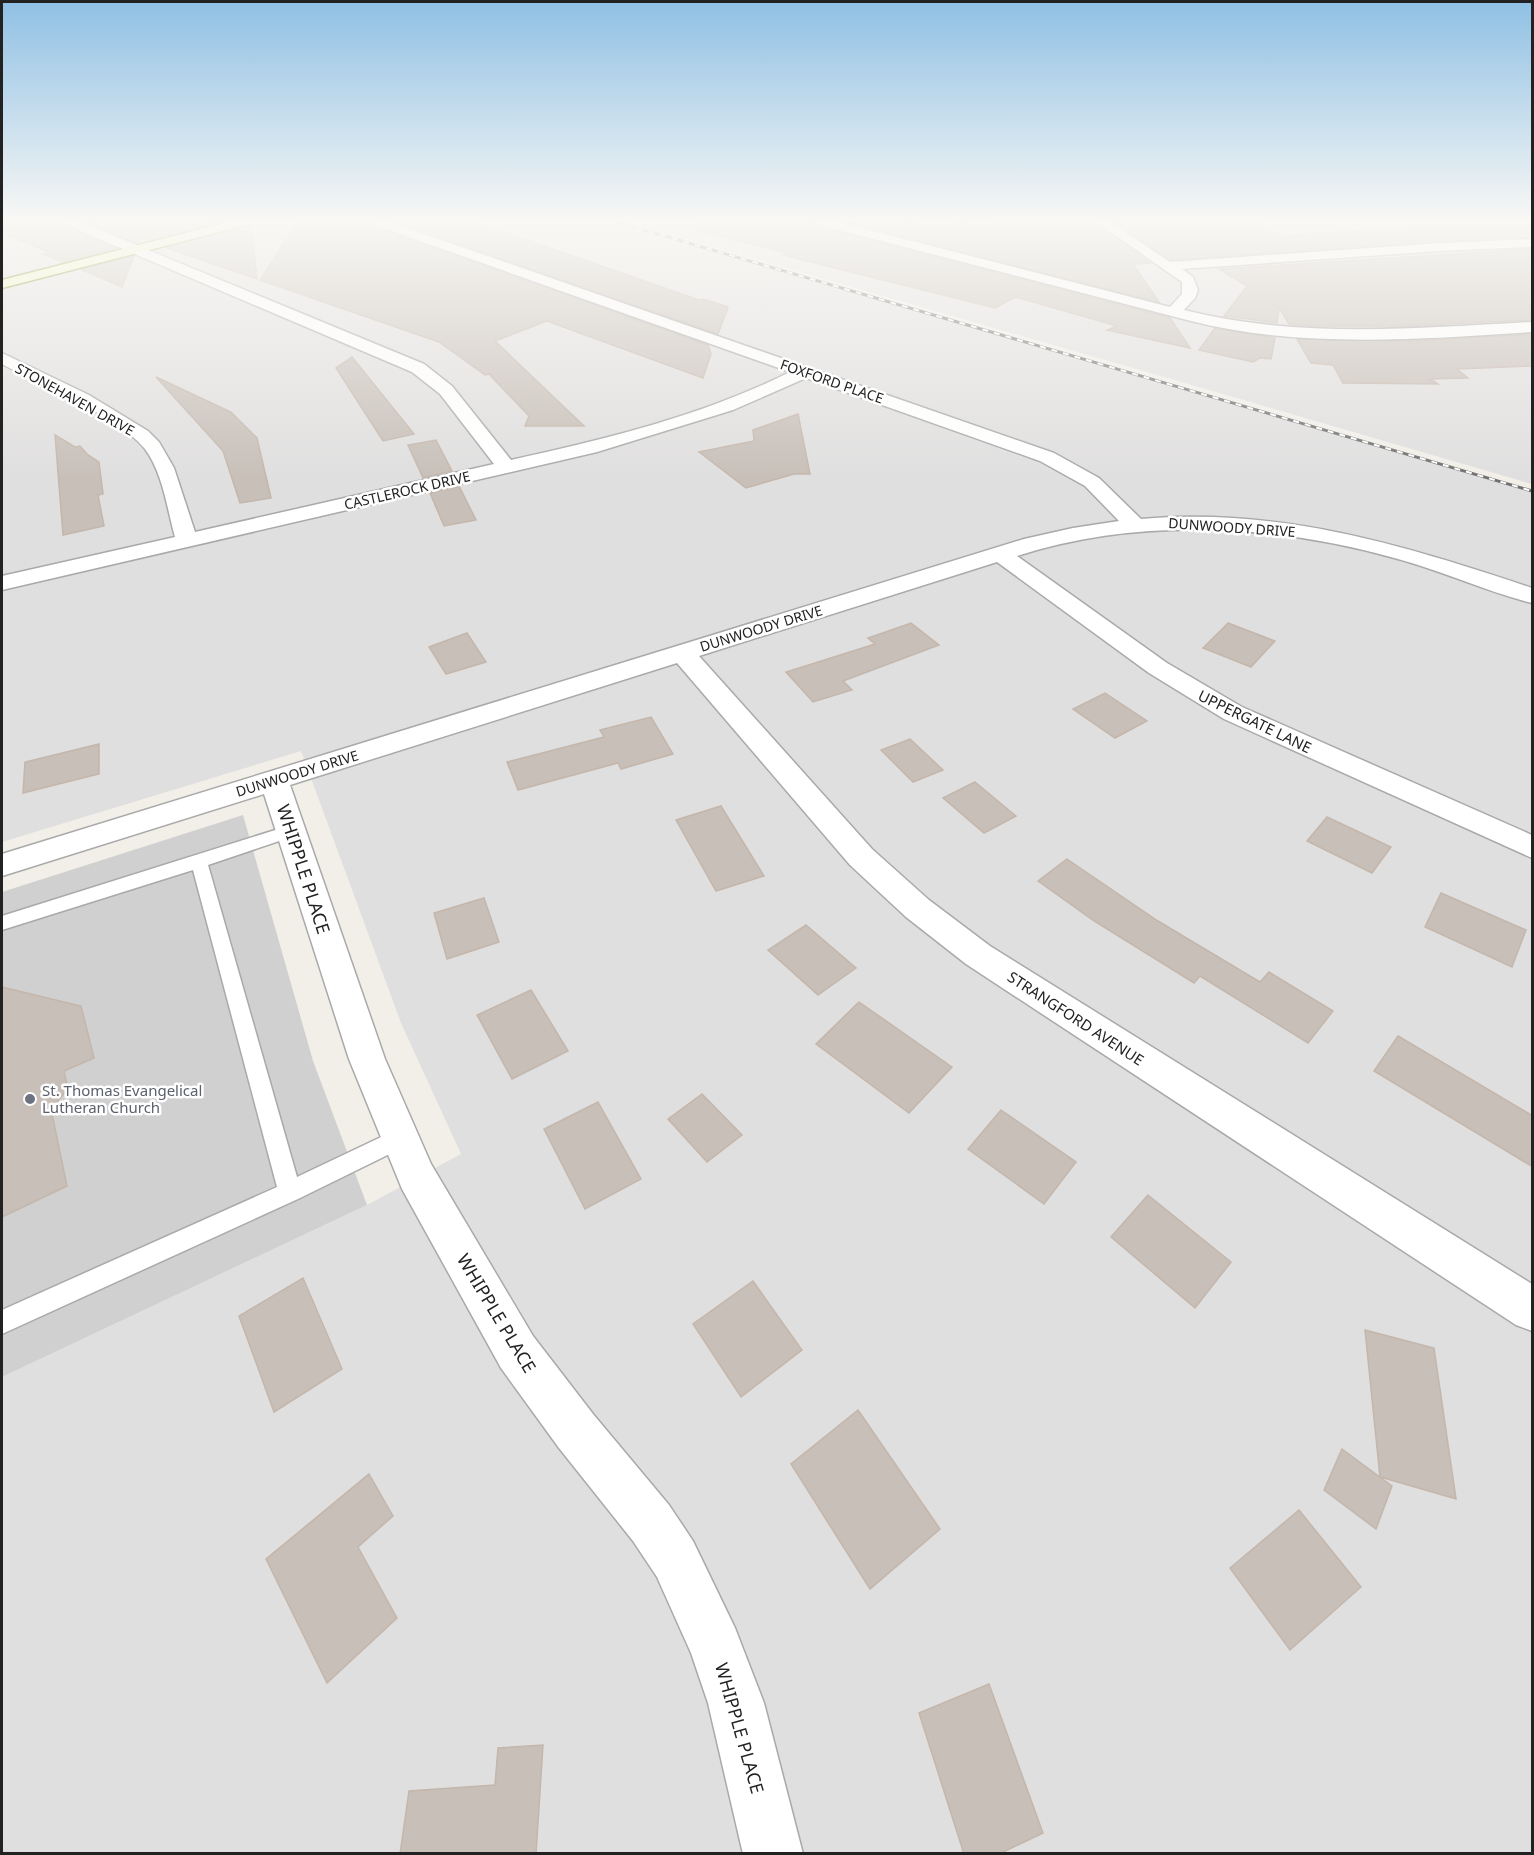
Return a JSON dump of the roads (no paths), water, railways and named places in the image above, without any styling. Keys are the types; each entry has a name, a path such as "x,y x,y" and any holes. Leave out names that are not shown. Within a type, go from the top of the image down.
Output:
{"street":[{"path":"274,308 418,369 446,390 506,467"},
{"name":"FOXFORD PLACE","path":"621,308 1047,457 1092,482 1134,524"},
{"path":"1156,308 1226,324 1306,334 1533,327"},
{"path":"1173,312 1178,308"},
{"name":"STONEHAVEN DRIVE","path":"2,358 143,436 151,444 165,467 187,540"},
{"name":"CASTLEROCK DRIVE","path":"2,583 590,448 671,425 720,408 804,372"},
{"name":"DUNWOODY DRIVE","path":"2,865 1068,534 1157,522 1240,525 1348,540 1397,552 1533,596"},
{"name":"UPPERGATE LANE","path":"1000,554 1158,668 1233,713 1533,847"},
{"name":"STRANGFORD AVENUE","path":"682,653 861,857 885,882 944,931 978,955 1533,1309"},
{"name":"WHIPPLE PLACE","path":"274,780 367,1059 416,1176 517,1352 576,1431 651,1523 675,1559 716,1647 736,1703 773,1854"}],"lane":[{"path":"2,923 291,831"},
{"path":"199,862 290,1192"},
{"path":"2,1322 290,1192 400,1138"}],"railway":[{"path":"908,308 1532,491"}],"place":[{"name":"St. Thomas Evangelical Lutheran Church","path":"30,1099"}]}
